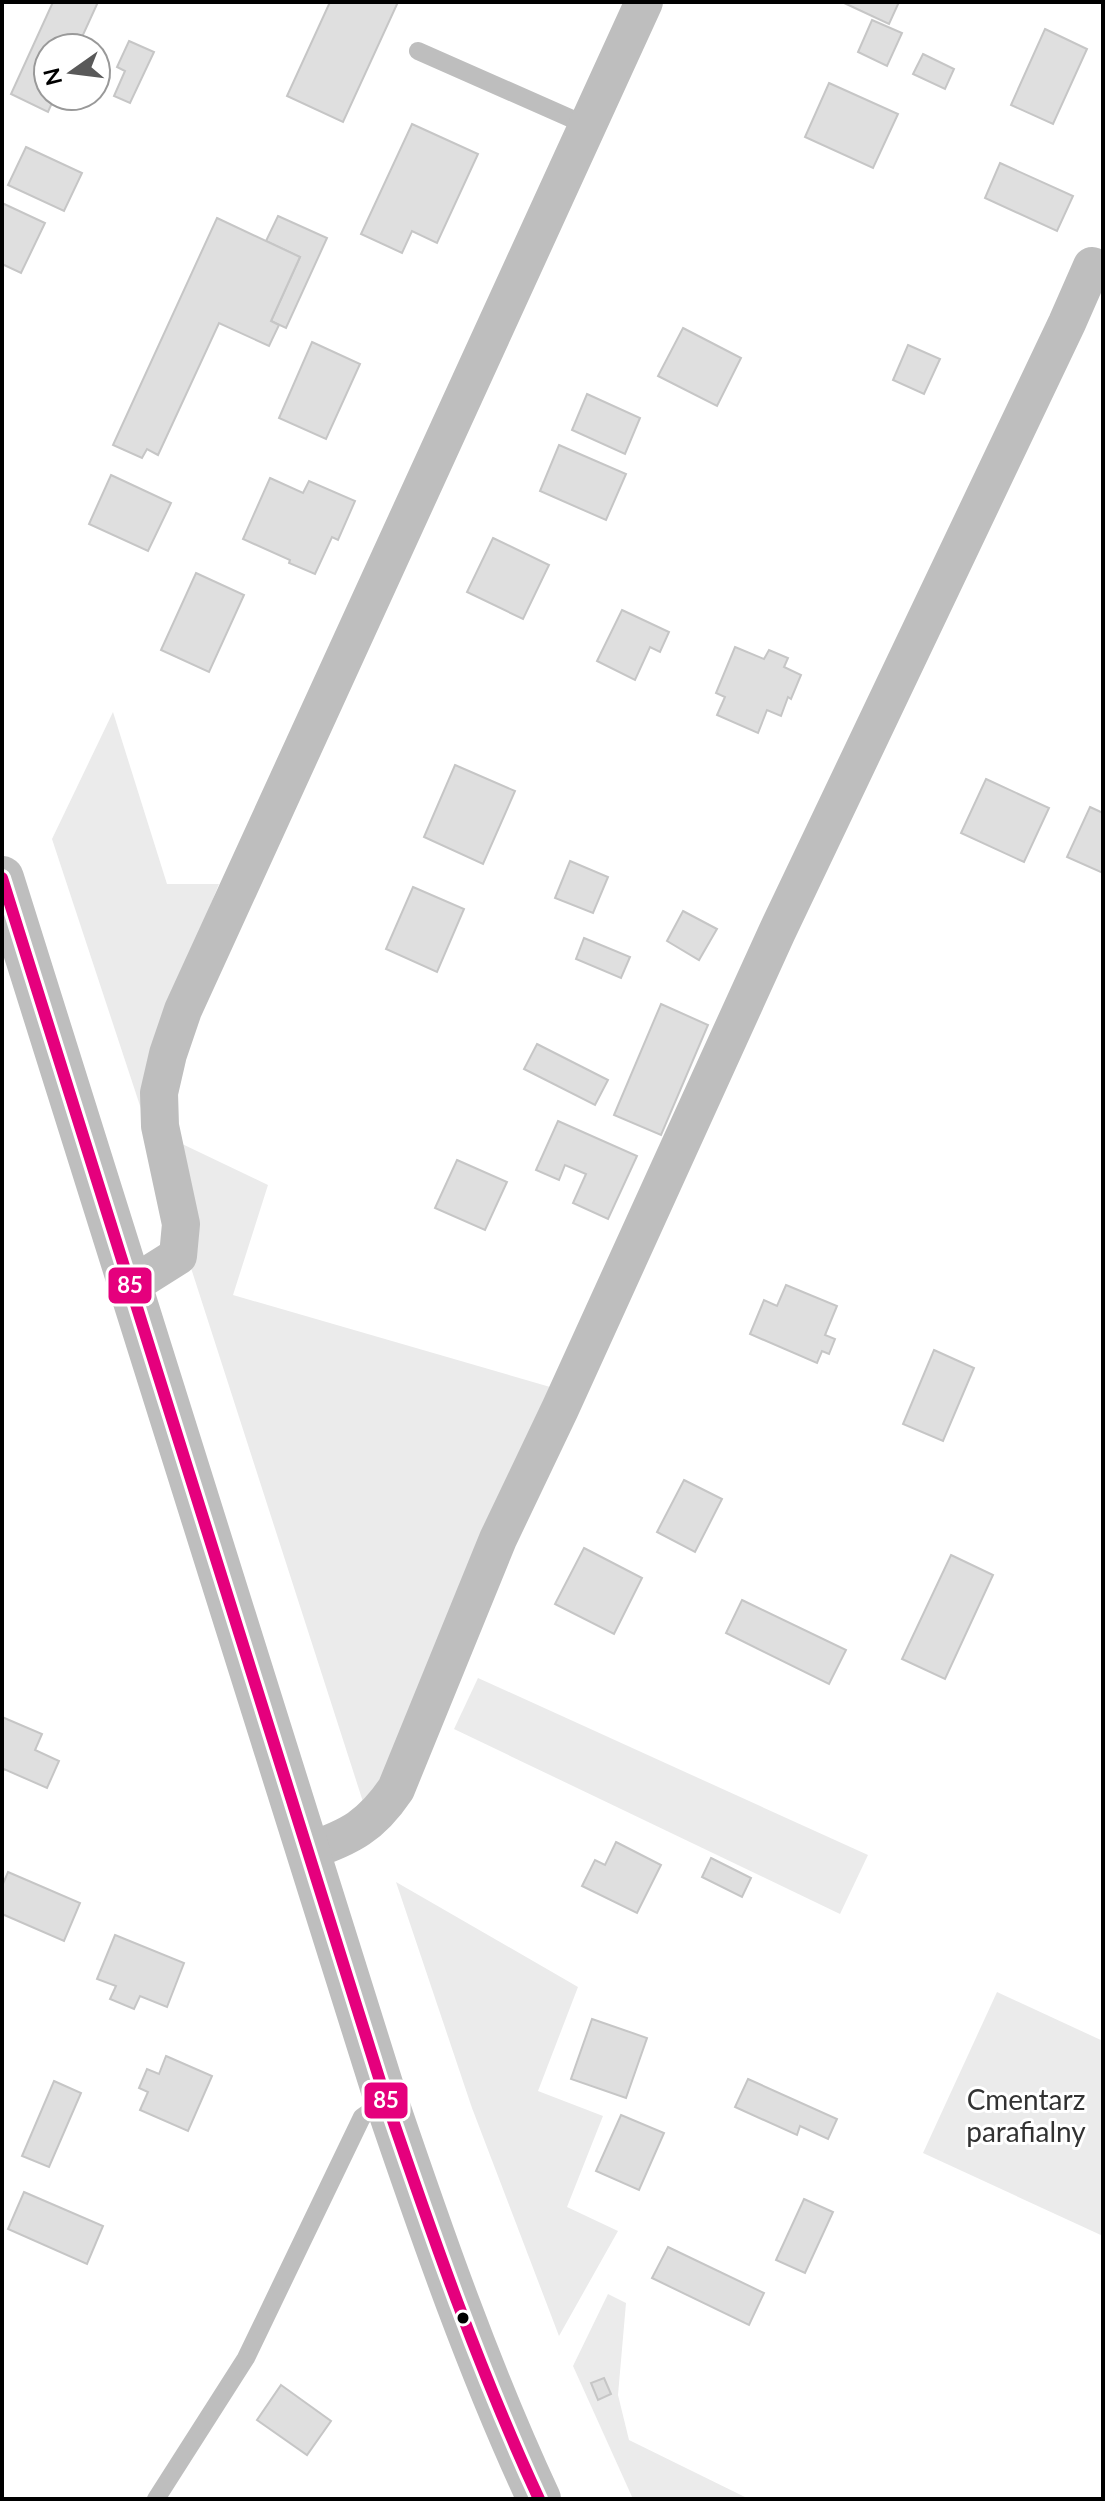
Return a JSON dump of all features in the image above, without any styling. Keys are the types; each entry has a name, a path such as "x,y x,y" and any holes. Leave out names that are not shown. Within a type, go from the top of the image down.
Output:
{"main road":[{"path":"2,878 386,2100 474,2347 539,2499"}],"street":[{"path":"132,1285 178,1256 181,1224 160,1126 159,1093 183,1010 644,2"},
{"path":"309,1851 343,1840 364,1827 383,1809 396,1789 498,1539 777,932 1092,266"}],"lane":[{"path":"418,51 588,126"},
{"path":"156,2499 246,2358 362,2117 386,2100"}],"green space":[{"path":"113,712 167,884 219,884 167,1012 149,1133 52,839"},
{"path":"178,1142 268,1185 233,1295 557,1389 383,1783 365,1808 191,1268 196,1256 197,1224"},
{"path":"478,1678 868,1855 840,1914 454,1729"},
{"path":"396,1882 578,1987 538,2091 603,2116 567,2207 618,2231 559,2336 472,2108"},
{"name":"Cmentarz parafialny","path":"997,1992 1103,2041 1103,2236 923,2153"},
{"path":"608,2294 626,2303 618,2395 629,2440 749,2499 633,2499 573,2366"}],"building":[{"path":"53,2 98,2 84,32 39,32"},
{"path":"330,2 398,2 343,122 287,96"},
{"path":"842,2 899,2 889,24"},
{"path":"872,20 902,33 887,66 858,52"},
{"path":"1045,29 1087,49 1053,124 1011,105"},
{"path":"129,41 154,52 130,103 114,96 125,71 117,67"},
{"path":"32,48 32,104 11,94"},
{"path":"923,54 954,69 945,89 913,74"},
{"path":"829,83 898,114 873,168 805,137"},
{"path":"412,124 478,154 437,243 412,231 402,253 361,234"},
{"path":"26,147 82,173 64,211 8,185"},
{"path":"1000,163 1073,196 1057,231 985,198"},
{"path":"2,203 45,223 21,273 2,264"},
{"path":"278,216 327,238 286,328 271,321 300,257 266,241"},
{"path":"217,218 300,257 271,321 279,325 269,346 219,323 158,455 147,449 142,458 113,445"},
{"path":"683,328 741,358 717,406 658,376"},
{"path":"312,342 360,364 326,439 279,418"},
{"path":"908,345 940,359 924,394 893,380"},
{"path":"587,394 640,418 625,454 572,430"},
{"path":"559,445 626,474 606,520 540,491"},
{"path":"111,475 171,503 148,551 89,524"},
{"path":"270,478 303,493 309,481 355,501 338,540 332,537 315,574 243,539"},
{"path":"493,538 549,565 523,619 467,592"},
{"path":"196,573 244,595 209,672 161,650"},
{"path":"622,610 669,632 660,652 650,647 635,680 597,661"},
{"path":"735,647 764,659 769,650 788,658 784,667 801,675 781,716 767,710 758,733 717,715 725,697 716,693"},
{"path":"455,765 515,791 483,864 424,837"},
{"path":"986,779 1049,808 1024,862 961,833"},
{"path":"1090,807 1103,813 1103,873 1067,857"},
{"path":"570,861 608,877 593,913 555,898"},
{"path":"413,887 464,909 437,972 386,949"},
{"path":"683,911 717,929 699,960 667,941"},
{"path":"584,938 630,957 621,978 576,959"},
{"path":"661,1004 708,1025 661,1135 614,1115"},
{"path":"537,1044 608,1080 595,1105 524,1069"},
{"path":"558,1121 637,1156 608,1219 573,1203 586,1174 565,1165 559,1180 536,1170"},
{"path":"457,1160 507,1182 485,1230 435,1208"},
{"path":"786,1285 837,1306 825,1335 835,1339 829,1354 822,1351 817,1363 750,1334 764,1300 777,1306"},
{"path":"934,1350 974,1368 943,1441 903,1424"},
{"path":"684,1480 722,1499 695,1552 657,1532"},
{"path":"584,1548 642,1578 614,1634 555,1604"},
{"path":"951,1555 993,1575 945,1679 902,1659"},
{"path":"742,1600 846,1650 829,1684 726,1633"},
{"path":"2,1717 42,1734 35,1750 59,1761 47,1788 4,1769 2,1774"},
{"path":"616,1842 661,1865 637,1913 582,1886 595,1860 605,1865"},
{"path":"711,1858 751,1878 742,1897 702,1877"},
{"path":"8,1872 80,1903 64,1941 2,1914 2,1886"},
{"path":"115,1935 184,1963 167,2007 140,1996 134,2009 110,1999 116,1986 97,1979"},
{"path":"592,2019 647,2038 626,2098 571,2079"},
{"path":"166,2056 212,2076 188,2131 140,2110 148,2092 139,2088 147,2069 159,2074"},
{"path":"748,2079 837,2119 828,2139 800,2126 797,2135 735,2107"},
{"path":"54,2081 81,2093 49,2167 22,2156"},
{"path":"621,2115 664,2133 639,2190 596,2171"},
{"path":"24,2192 103,2226 87,2264 8,2229"},
{"path":"804,2199 833,2212 805,2273 776,2260"},
{"path":"668,2247 764,2293 749,2325 652,2278"},
{"path":"604,2378 611,2394 598,2400 591,2383"},
{"path":"281,2385 331,2421 307,2455 257,2420"}],"transit line":[{"name":"85","path":"2,878 386,2100 476,2352 539,2499"}]}
